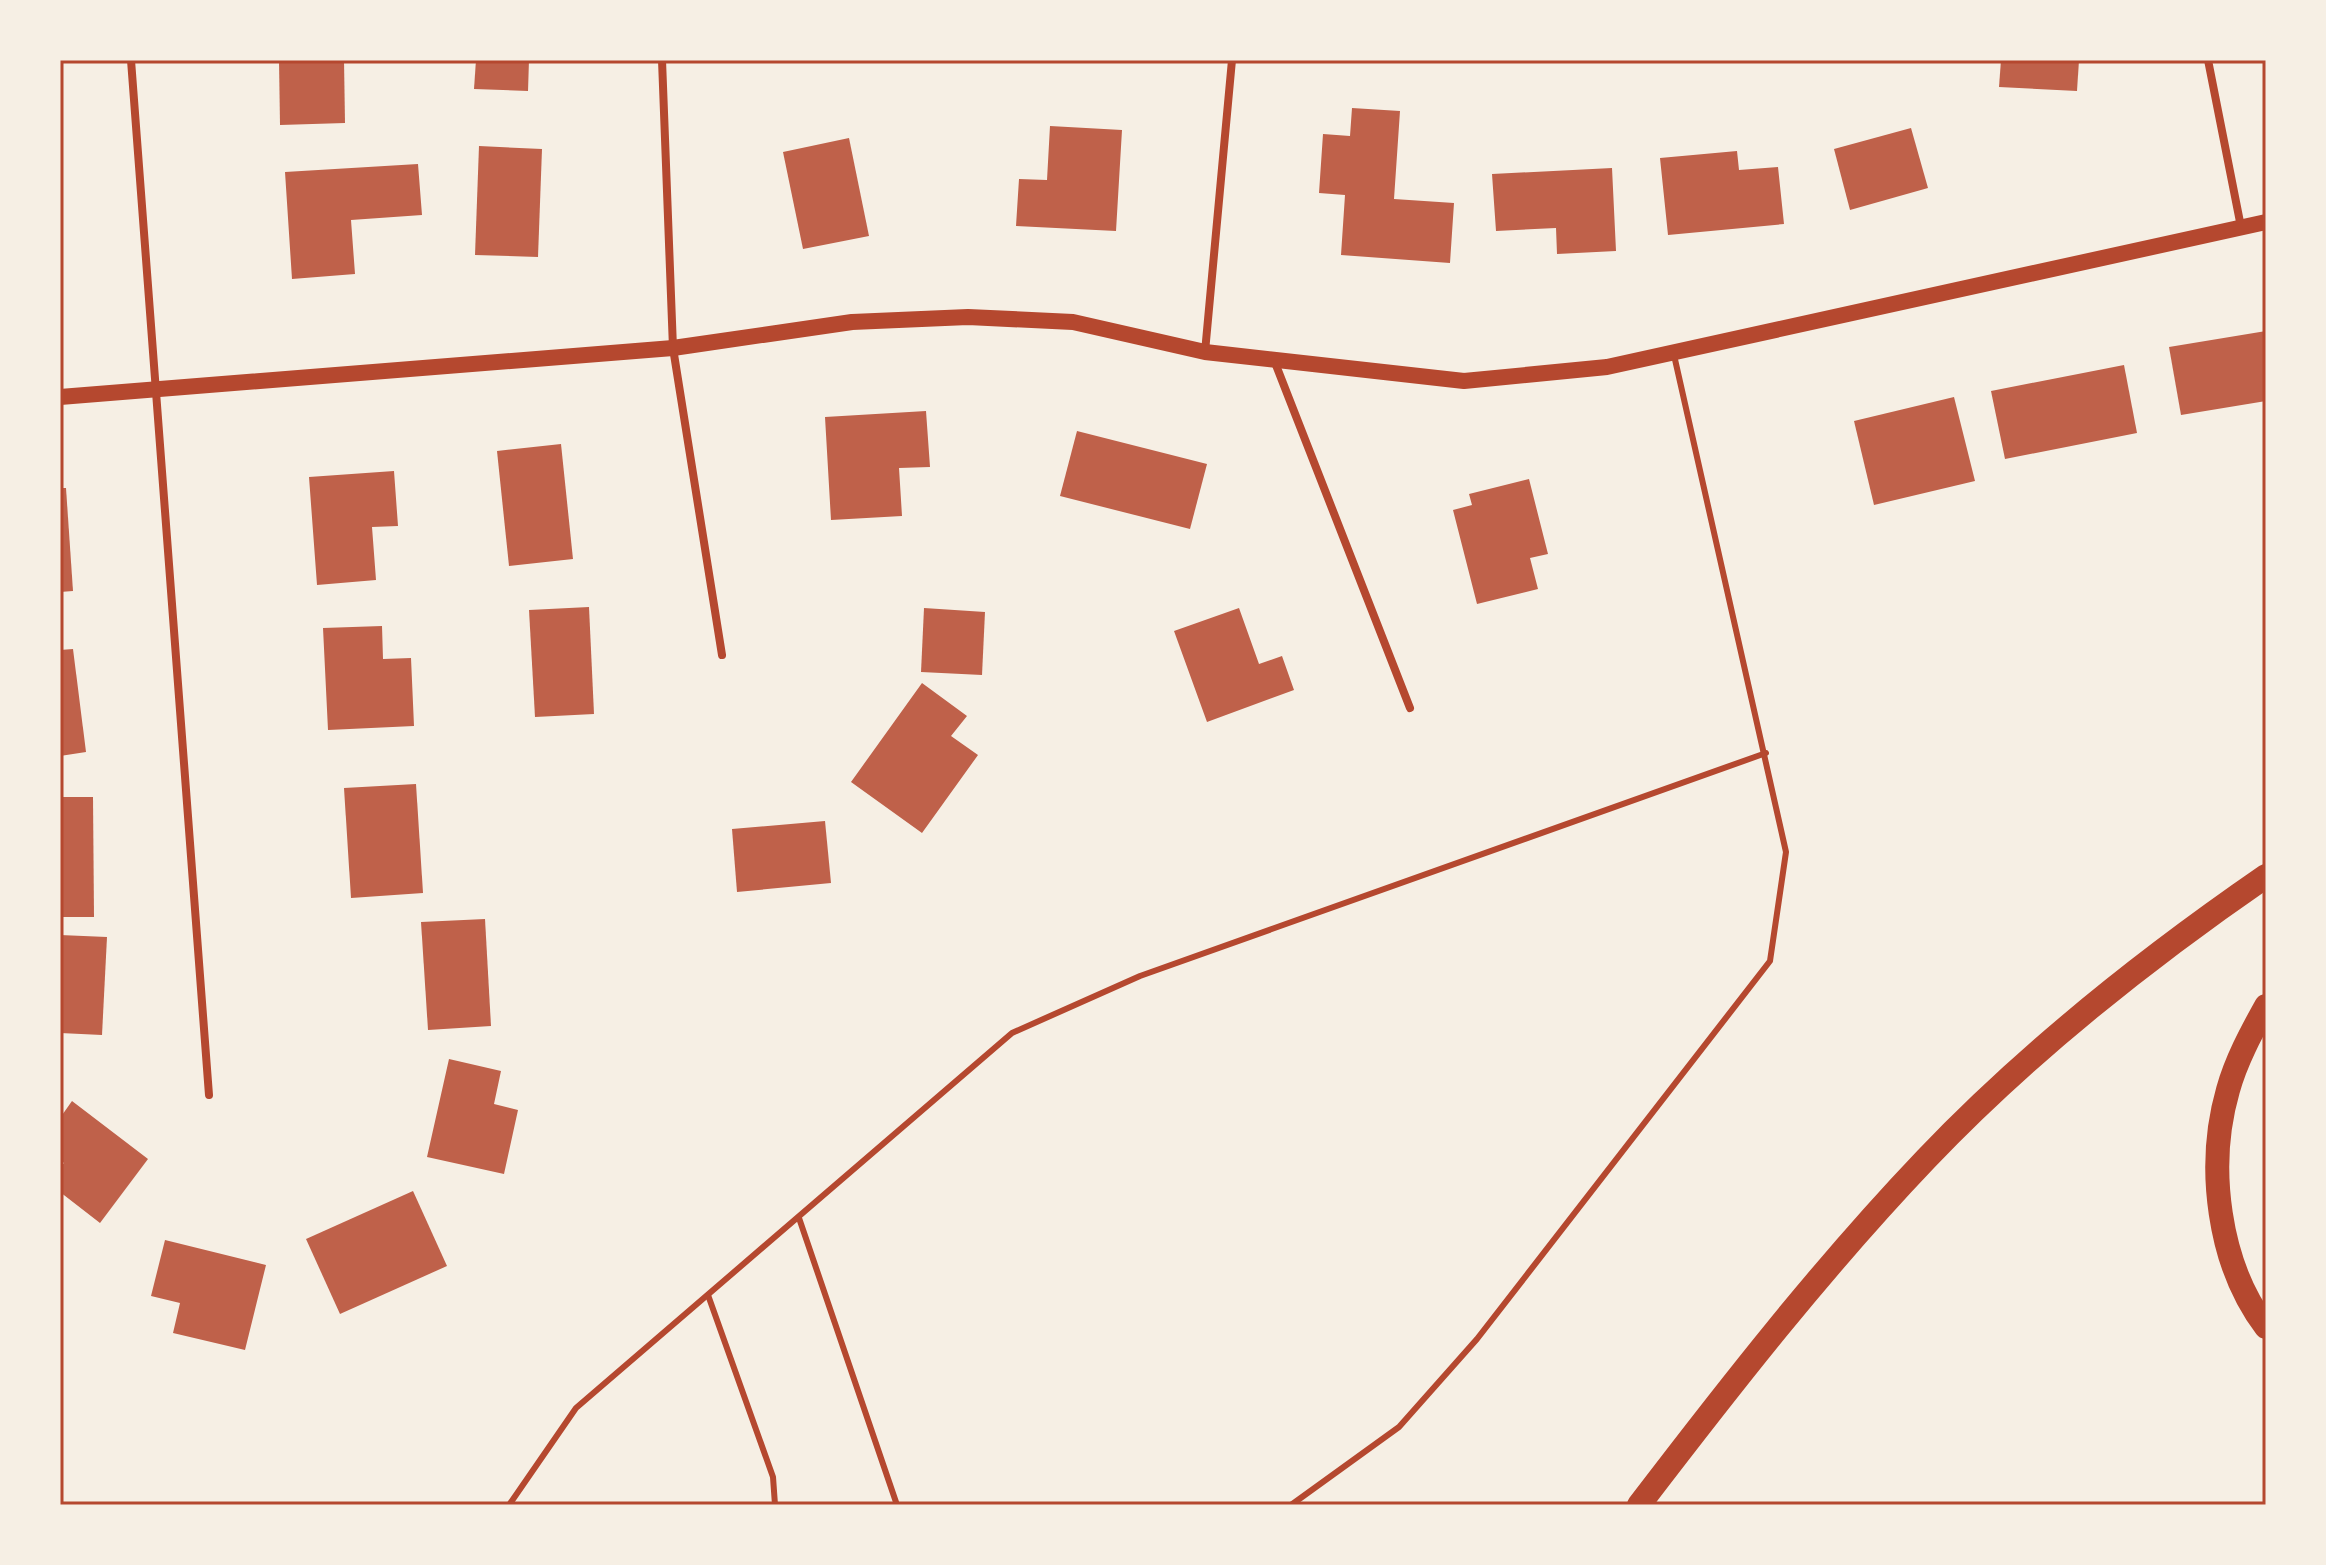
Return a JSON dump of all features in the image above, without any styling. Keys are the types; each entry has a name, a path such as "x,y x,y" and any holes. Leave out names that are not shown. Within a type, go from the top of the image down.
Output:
{"highway":[{"path":"1639,1505 1774,1333 1849,1243 1928,1157 2013,1075 2101,998 2194,926 2266,876"},
{"path":"2266,1006 2228,1090 2217,1149 2220,1207 2233,1263 2266,1327"}],"main road":[{"path":"60,397 673,348 852,322 968,317 1073,322 1205,352 1464,381 1607,367 1912,303 2266,222"}],"street":[{"path":"131,60 209,1095"},
{"path":"662,60 673,348 722,655"},
{"path":"1205,352 1232,60"},
{"path":"2208,60 2241,227"},
{"path":"1274,360 1410,708"}],"lane":[{"path":"1291,1505 1399,1427 1477,1339 1770,961 1786,852 1673,353"},
{"path":"509,1505 576,1408 1012,1033 1140,976 1766,753"},
{"path":"799,1218 897,1505"},
{"path":"708,1295 773,1477 775,1505"}],"building":[{"path":"279,60 344,60 345,123 280,125"},
{"path":"476,60 529,60 528,91 474,89"},
{"path":"2001,60 2079,60 2077,91 1999,87"},
{"path":"1352,108 1400,111 1394,199 1454,203 1450,263 1341,255 1345,195 1319,193 1323,134 1350,136"},
{"path":"1050,126 1122,130 1116,231 1016,226 1019,179 1047,180"},
{"path":"1911,128 1928,188 1850,210 1834,149"},
{"path":"849,138 869,236 803,249 783,152"},
{"path":"479,146 542,149 538,257 475,255"},
{"path":"1737,151 1739,170 1778,167 1784,224 1668,235 1660,158"},
{"path":"418,164 422,215 351,220 355,274 292,279 285,172"},
{"path":"1612,168 1616,251 1557,254 1556,228 1496,231 1492,174"},
{"path":"2266,331 2266,401 2181,415 2169,347"},
{"path":"2124,365 2137,433 2005,459 1991,391"},
{"path":"1954,397 1975,481 1874,505 1854,421"},
{"path":"926,411 930,467 899,468 902,516 831,520 825,417"},
{"path":"1077,431 1207,464 1190,529 1060,496"},
{"path":"561,444 573,559 509,566 497,451"},
{"path":"394,471 398,526 372,527 376,580 317,585 309,477"},
{"path":"1529,479 1548,554 1530,558 1538,589 1477,604 1453,510 1472,505 1469,494"},
{"path":"60,488 66,488 73,591 60,592"},
{"path":"589,607 594,714 535,717 529,610"},
{"path":"924,608 985,612 982,675 921,672"},
{"path":"1239,608 1259,664 1282,656 1294,690 1207,722 1174,631"},
{"path":"382,626 383,659 411,658 414,726 328,730 323,628"},
{"path":"73,649 86,752 60,756 60,650"},
{"path":"922,683 967,716 951,736 978,755 922,833 851,782"},
{"path":"416,784 423,893 351,898 344,788"},
{"path":"60,797 93,797 94,917 60,917"},
{"path":"825,821 831,883 737,892 732,829"},
{"path":"485,919 491,1026 428,1030 421,922"},
{"path":"60,935 107,937 102,1035 60,1033"},
{"path":"449,1059 501,1071 494,1104 518,1110 504,1174 427,1157"},
{"path":"72,1101 148,1159 100,1223 60,1192 60,1167 64,1163 60,1160 60,1118"},
{"path":"413,1191 447,1266 340,1314 306,1239"},
{"path":"165,1240 266,1265 245,1350 173,1333 180,1303 151,1296"}]}
